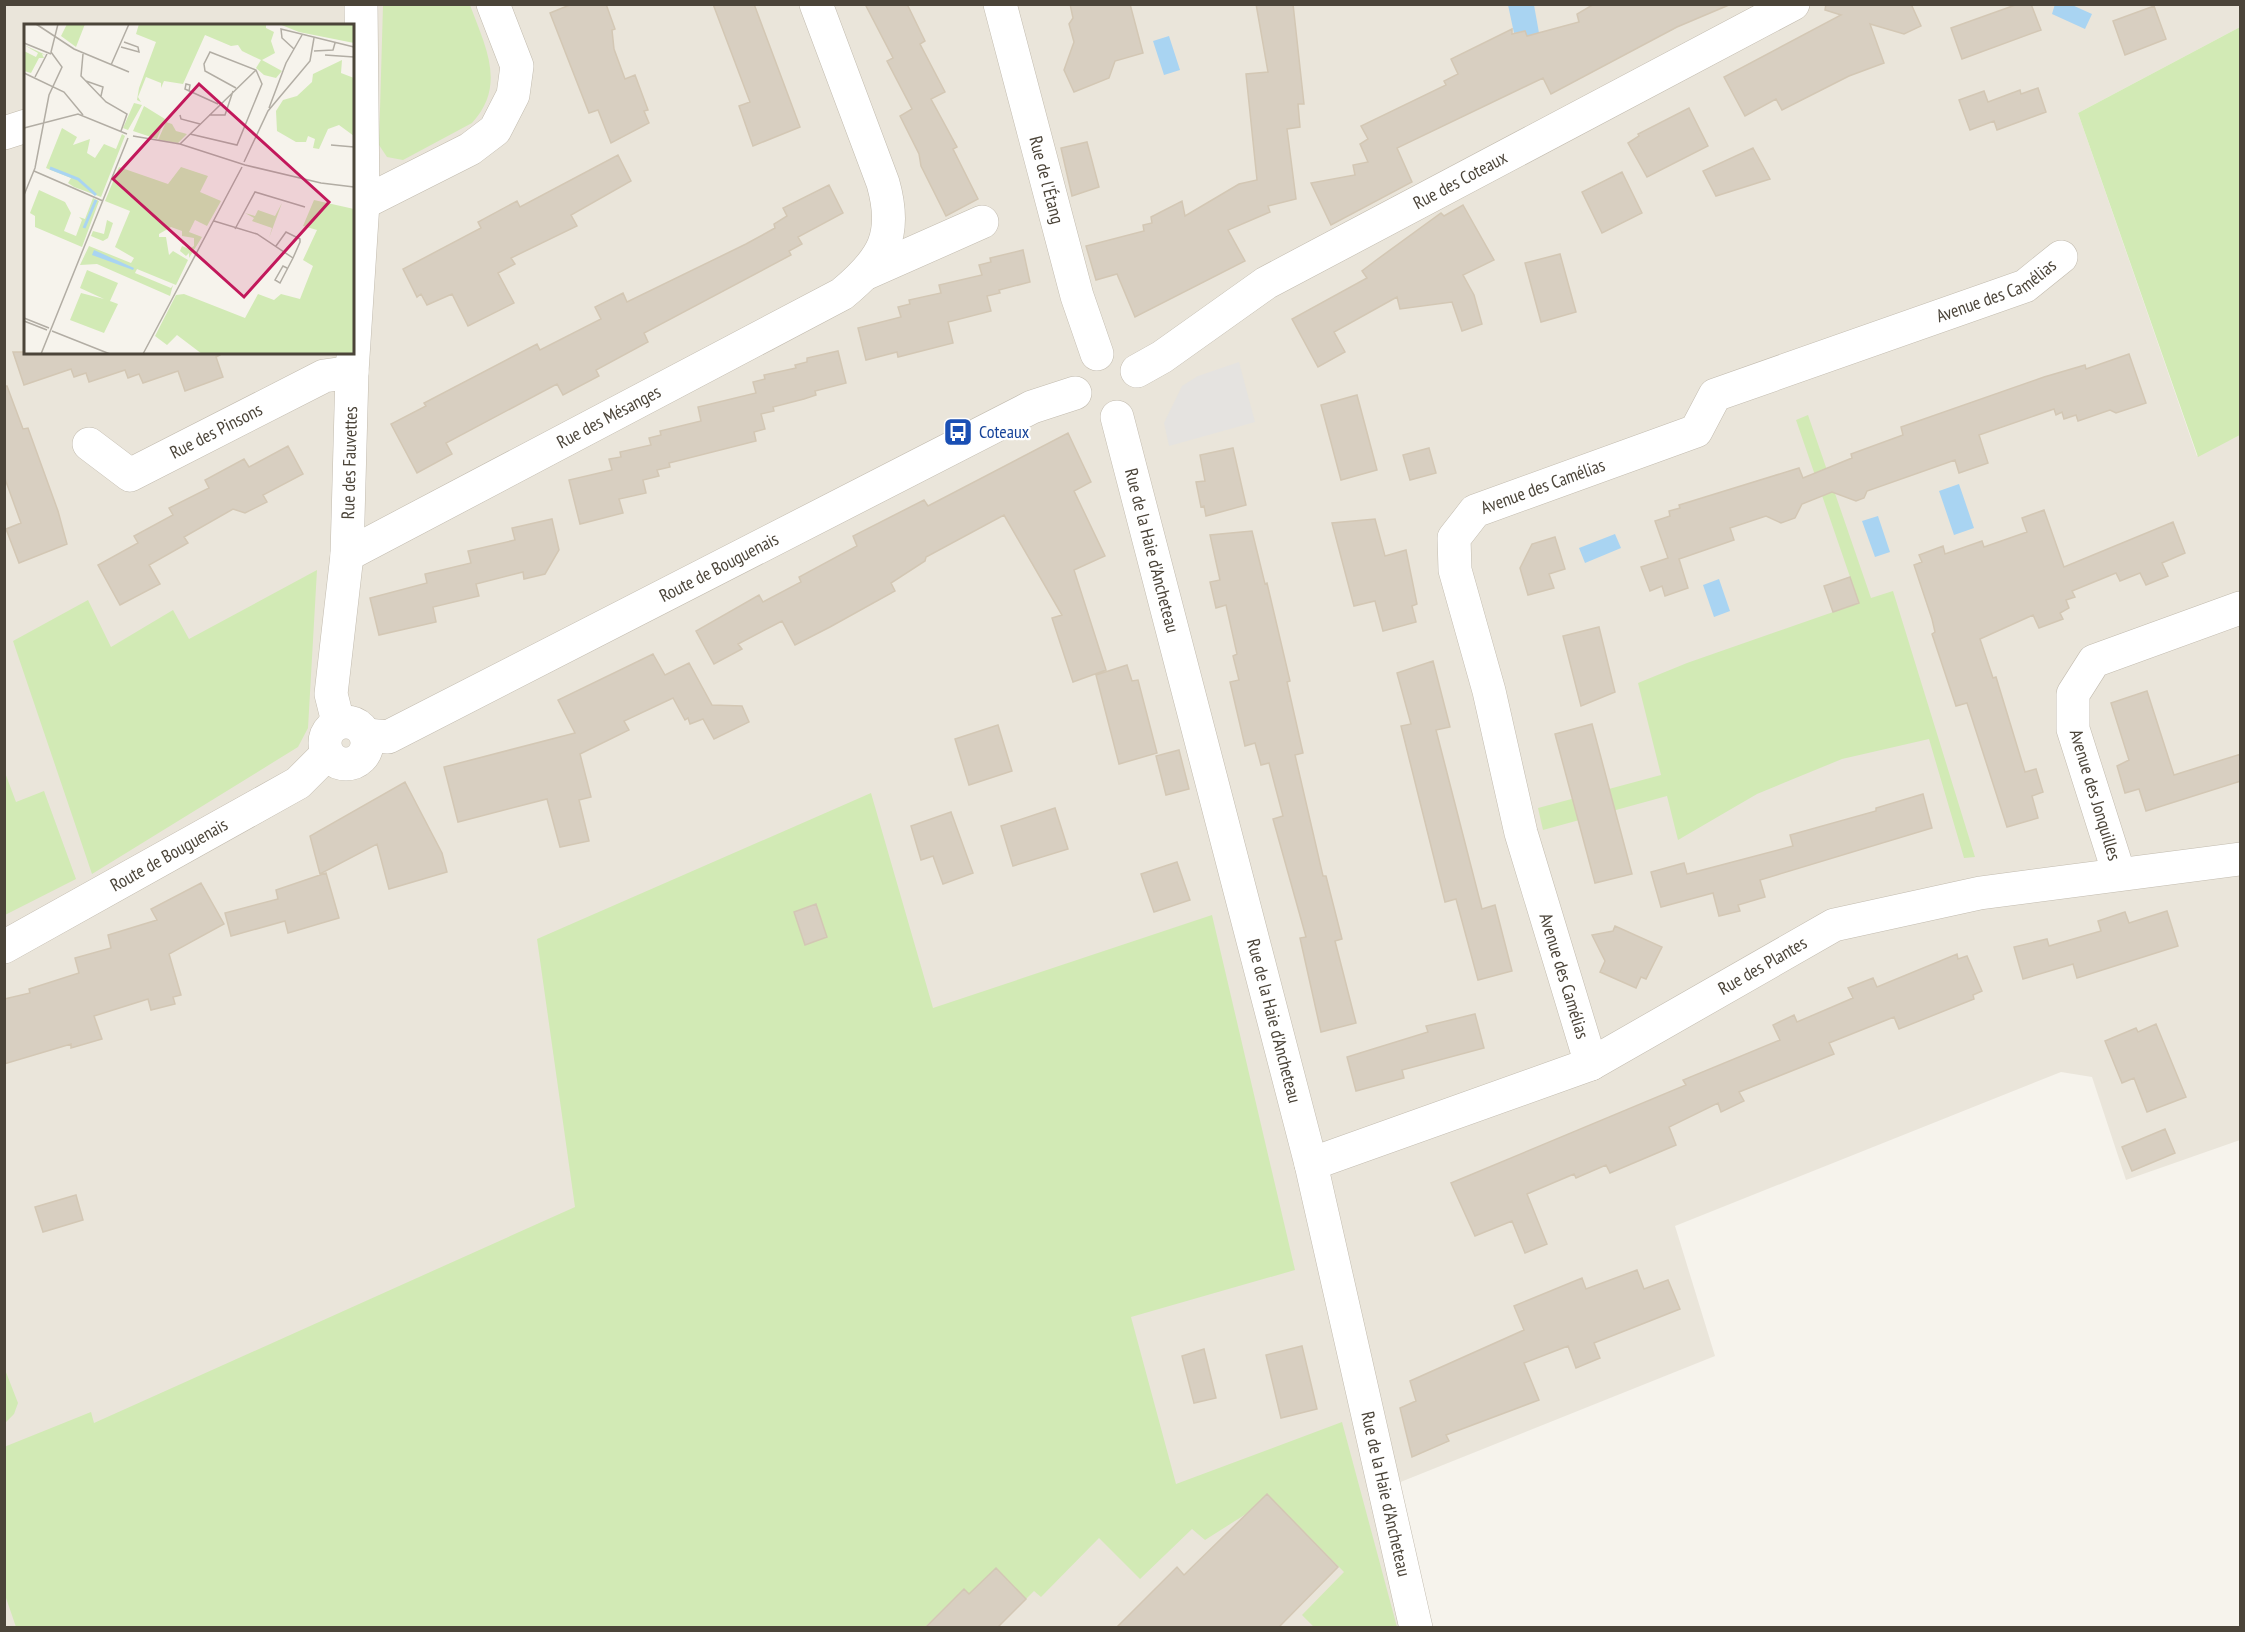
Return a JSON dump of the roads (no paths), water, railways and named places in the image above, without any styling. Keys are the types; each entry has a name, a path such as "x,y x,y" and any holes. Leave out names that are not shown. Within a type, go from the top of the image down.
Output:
{"street":[{"path":"363,203 470,149 495,130 513,95 517,66 493,4"},
{"name":"Rue des Mésanges","path":"816,4 891,210 885,245 867,273"},
{"name":"Rue de l'Étang","path":"1000,4 1077,296 1097,354"},
{"name":"Rue des Coteaux","path":"1137,371 1162,357 1266,283 1793,4"},
{"name":"Rue des Fauvettes","path":"354,341 363,203 358,19"},
{"path":"4,133 24,127"},
{"name":"Rue des Mésanges","path":"347,555 842,294 867,273 982,222"},
{"name":"Avenue des Camélias","path":"1591,1064 1521,833 1489,692 1455,570 1454,538 1474,511 1696,430 1715,395 2025,286 2061,256"},
{"name":"Rue des Fauvettes","path":"352,729 331,694 347,555 353,354"},
{"path":"1097,354 1122,356 1137,371 1140,390 1136,401 1129,410 1117,417 1095,416 1085,409 1075,393 1079,369 1097,354"},
{"name":"Rue des Pinsons","path":"89,444 130,475 324,376 352,372"},
{"name":"Route de Bouguenais","path":"352,729 388,737 1032,407 1075,393"},
{"name":"Rue de la Haie d'Ancheteau","path":"1117,417 1311,1164 1416,1628"},
{"name":"Avenue des Jonquilles","path":"2119,874 2073,729 2073,694 2094,661 2241,608"},
{"name":"Route de Bouguenais","path":"4,947 298,783 327,754 338,763 352,764 363,755 367,742 352,729"},
{"name":"Rue des Plantes","path":"1311,1164 1591,1064 1834,925 1980,892 2241,860"}],"water":[{"path":"2055,4 2072,5 2092,14 2085,29 2052,14"},
{"path":"1508,5 1534,5 1539,33 1527,36 1525,31 1514,33"},
{"path":"1169,36 1180,70 1164,75 1153,41"},
{"path":"1959,484 1974,528 1954,535 1939,491"},
{"path":"1878,516 1890,552 1875,557 1862,521"},
{"path":"1615,534 1621,548 1585,563 1579,548"},
{"path":"1719,579 1730,611 1714,617 1703,585"}],"place":[{"name":"Coteaux","path":"958,432"}]}
